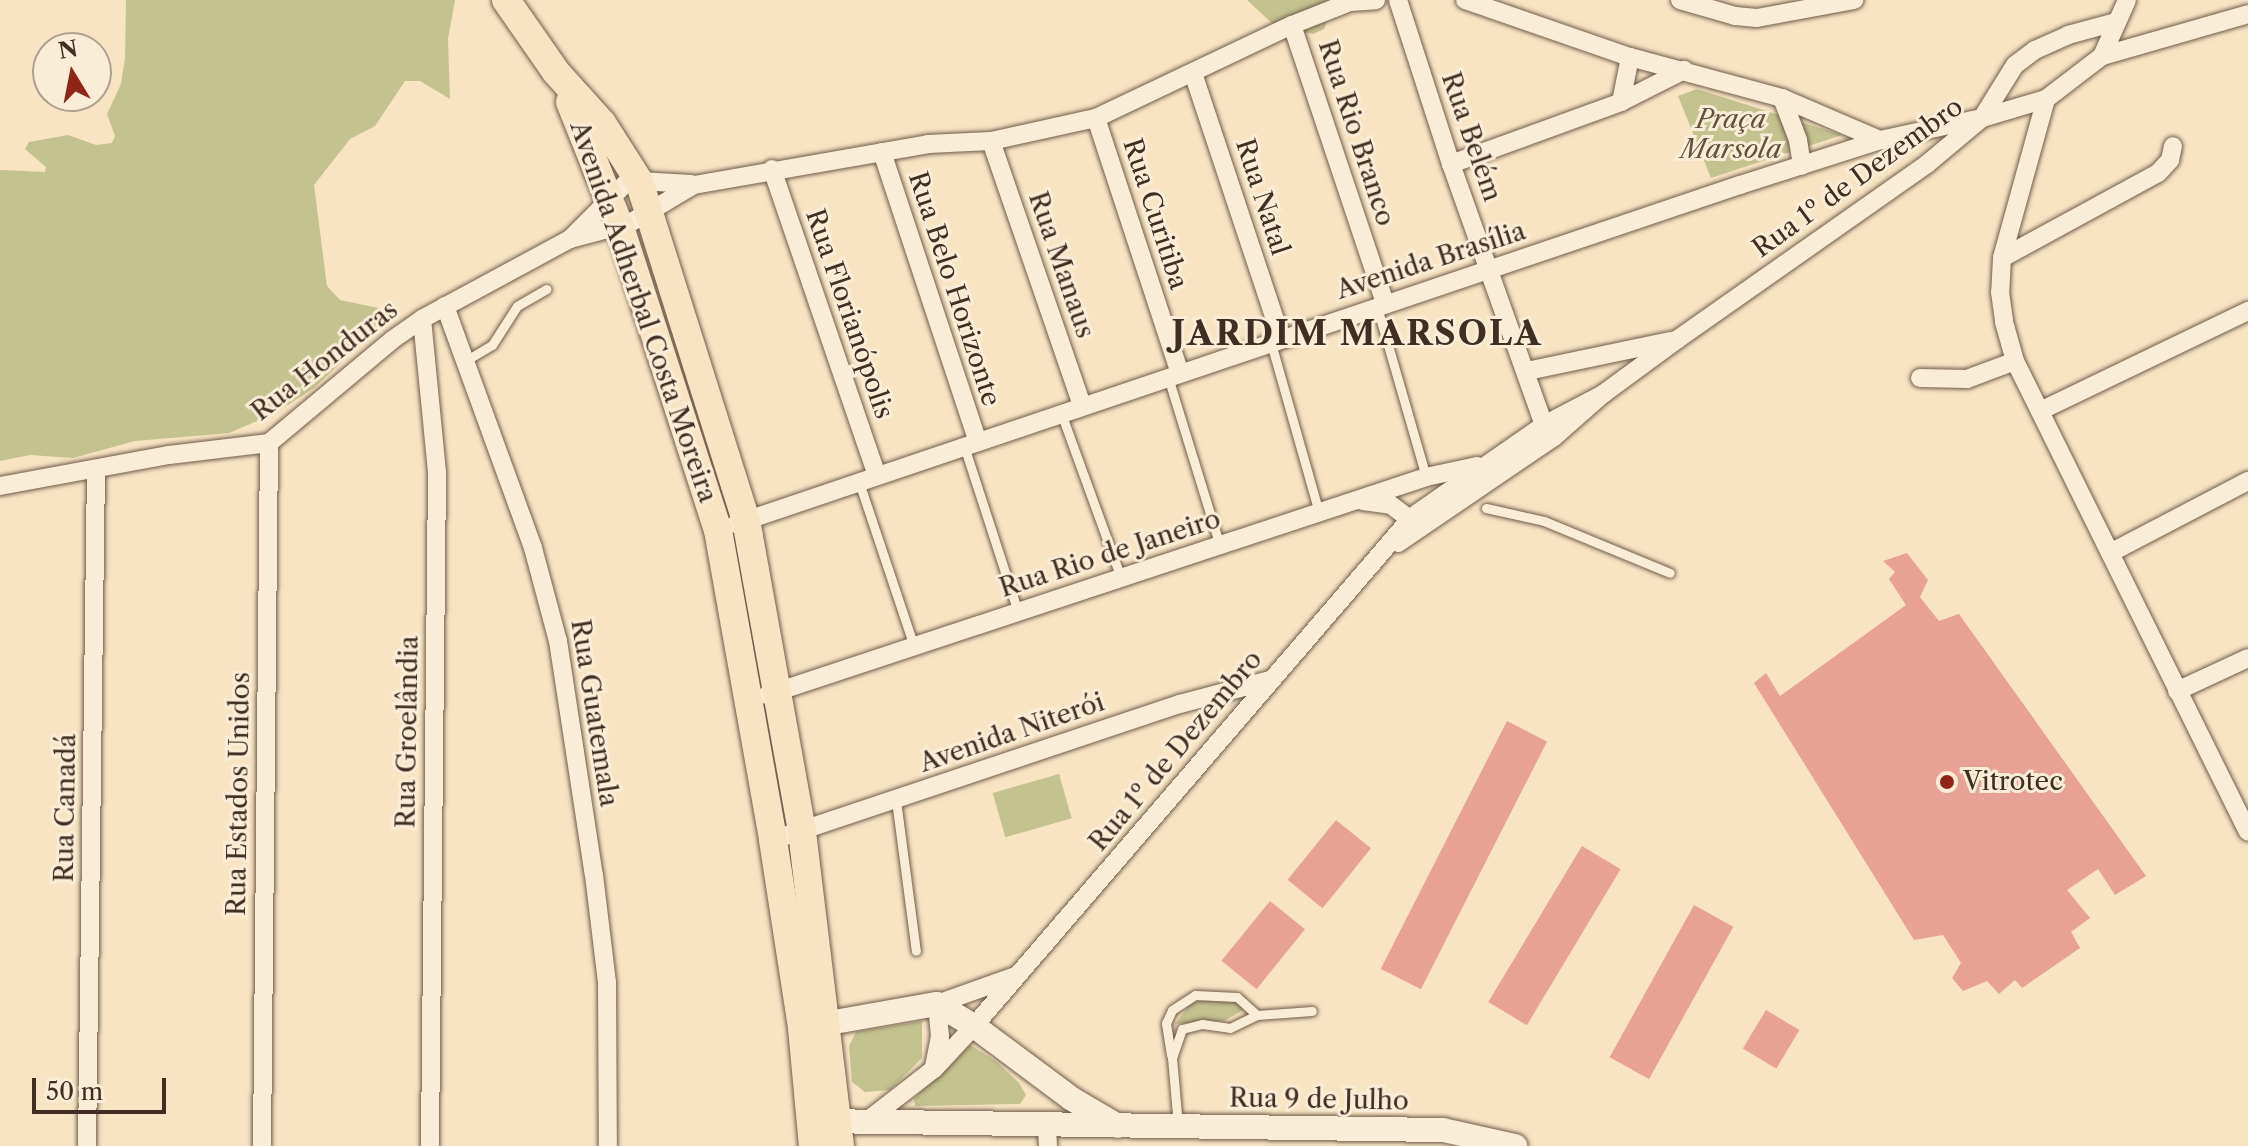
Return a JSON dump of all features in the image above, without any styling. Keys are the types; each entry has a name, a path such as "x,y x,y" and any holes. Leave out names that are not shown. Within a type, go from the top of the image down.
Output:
{"main road":[{"path":"506,0 556,72"},
{"name":"Avenida Adherbal Costa Moreira","path":"556,72 602,123 639,181 746,520 802,832 815,1026 826,1133"},
{"name":"Avenida Adherbal Costa Moreira","path":"556,72 585,133 620,227 718,530 773,840 815,1026"},
{"path":"815,1026 937,1004 1120,1127"},
{"path":"1033,1069 1046,1104 1047,1136"},
{"name":"Rua 9 de Julho","path":"826,1133 868,1120 1047,1136 1120,1127 1178,1126 1240,1136 1443,1138 1515,1146"}],"street":[{"path":"570,239 620,227 678,191 694,185 928,144 991,141 1096,118 1292,25 1350,2 1376,0"},
{"name":"Rua Belém","path":"1398,0 1451,164 1544,425"},
{"path":"1465,0 1630,57 1782,98 1880,140"},
{"path":"1688,1 1757,18 1854,0"},
{"path":"2102,56 2127,0"},
{"path":"2102,56 2248,14"},
{"path":"1982,118 2015,65 2035,50 2068,35 2116,22"},
{"name":"Rua Rio Branco","path":"1292,25 1381,304"},
{"name":"Rua 1º de Dezembro","path":"1411,519 1511,466 1554,437 1603,394 1906,180 1982,118 2046,99 2102,56"},
{"path":"1621,102 1630,57"},
{"path":"1451,164 1621,102 1684,70"},
{"name":"Rua Natal","path":"1193,73 1276,340"},
{"path":"1782,98 1798,140 1802,166"},
{"path":"2046,99 2002,258 2000,292 2004,322 2015,361 2248,832"},
{"name":"Rua Curitiba","path":"1096,118 1174,375"},
{"name":"Avenida Brasília","path":"718,530 1381,304 1880,140 1982,118"},
{"name":"Rua Manaus","path":"991,141 1082,406"},
{"path":"2002,258 2158,173 2170,160 2173,146"},
{"name":"Rua Belo Horizonte","path":"882,152 971,444"},
{"name":"Rua Florianópolis","path":"772,169 877,476"},
{"path":"570,239 625,184 639,181 694,185"},
{"name":"Rua Honduras","path":"0,486 169,455 269,443 422,319 570,239"},
{"name":"Rua Guatemala","path":"445,306 533,548 558,641 607,982 608,1146"},
{"path":"2040,411 2248,311"},
{"name":"Rua Groelândia","path":"422,319 437,473 430,1146"},
{"path":"1527,371 1678,339"},
{"path":"1920,378 1967,379 2015,361"},
{"name":"Rua 1º de Dezembro","path":"868,1120 934,1069 974,1026 1013,977 1080,905 1411,519 1544,425 1603,394"},
{"path":"1511,466 1544,425"},
{"name":"Rua Estados Unidos","path":"262,1146 269,443"},
{"name":"Rua Rio de Janeiro","path":"749,700 1418,480 1488,463"},
{"name":"Rua Canadá","path":"87,1146 96,470"},
{"path":"1356,501 1391,505 1411,519 1418,480"},
{"path":"2110,553 2248,481"},
{"path":"2177,691 2248,658"},
{"name":"Avenida Niterói","path":"773,840 1180,704 1270,680"},
{"path":"934,1069 940,1037 937,1004 1013,977"}],"lane":[{"path":"465,361 492,345 517,306 546,289"},
{"path":"1381,304 1418,480"},
{"path":"1276,340 1319,513"},
{"path":"1174,375 1220,546"},
{"path":"1061,413 1121,578"},
{"path":"971,444 1018,612"},
{"path":"859,482 914,646"},
{"path":"1486,508 1544,521 1670,573"},
{"path":"896,800 916,951"},
{"path":"1178,1126 1166,1023 1172,1010 1184,999 1195,995 1228,995 1242,1001 1257,1015"},
{"path":"1172,1058 1182,1029 1202,1024 1230,1028 1257,1015 1312,1011"}],"green space":[{"path":"126,0 455,0 448,39 450,99 420,81 405,81 375,126 350,139 314,185 327,286 340,300 378,308 383,314 382,324 314,388 274,414 229,433 135,441 73,458 30,455 0,461 0,170 45,172 46,167 25,149 29,142 68,135 96,145 112,143 115,136 107,114 112,112 112,103 121,84 125,58"},
{"path":"1247,0 1335,0 1324,29 1313,34 1274,25"},
{"name":"Praça Marsola","path":"1697,89 1842,135 1711,178 1678,96"},
{"path":"1059,774 1072,818 1005,837 993,793"},
{"path":"1209,999 1236,1002 1245,1009 1224,1021 1175,1024 1191,1003"},
{"path":"922,1021 922,1058 890,1090 865,1092 852,1082 849,1046 856,1032"},
{"path":"967,1043 997,1062 1019,1083 1026,1095 1020,1104 915,1106 914,1099"}],"building":[{"name":"Vitrotec","path":"1907,553 1928,580 1920,597 1939,621 1959,614 2146,876 2115,895 2098,869 2067,890 2090,918 2071,932 2080,948 2022,988 2015,980 1999,994 1987,981 1963,991 1952,978 1961,963 1943,935 1914,940 1754,683 1766,673 1780,696 1906,605 1889,579 1895,572 1883,561"},
{"path":"1507,721 1547,741 1421,989 1381,969"},
{"path":"1336,820 1371,848 1323,908 1288,880"},
{"path":"1582,846 1621,869 1527,1025 1488,1002"},
{"path":"1270,901 1305,929 1257,989 1222,961"},
{"path":"1694,905 1733,927 1649,1079 1610,1057"},
{"path":"1766,1010 1799,1030 1776,1069 1743,1049"}],"place":[{"name":"Vitrotec","path":"1947,782"}],"district":[{"name":"JARDIM MARSOLA","path":"1357,334"}]}
